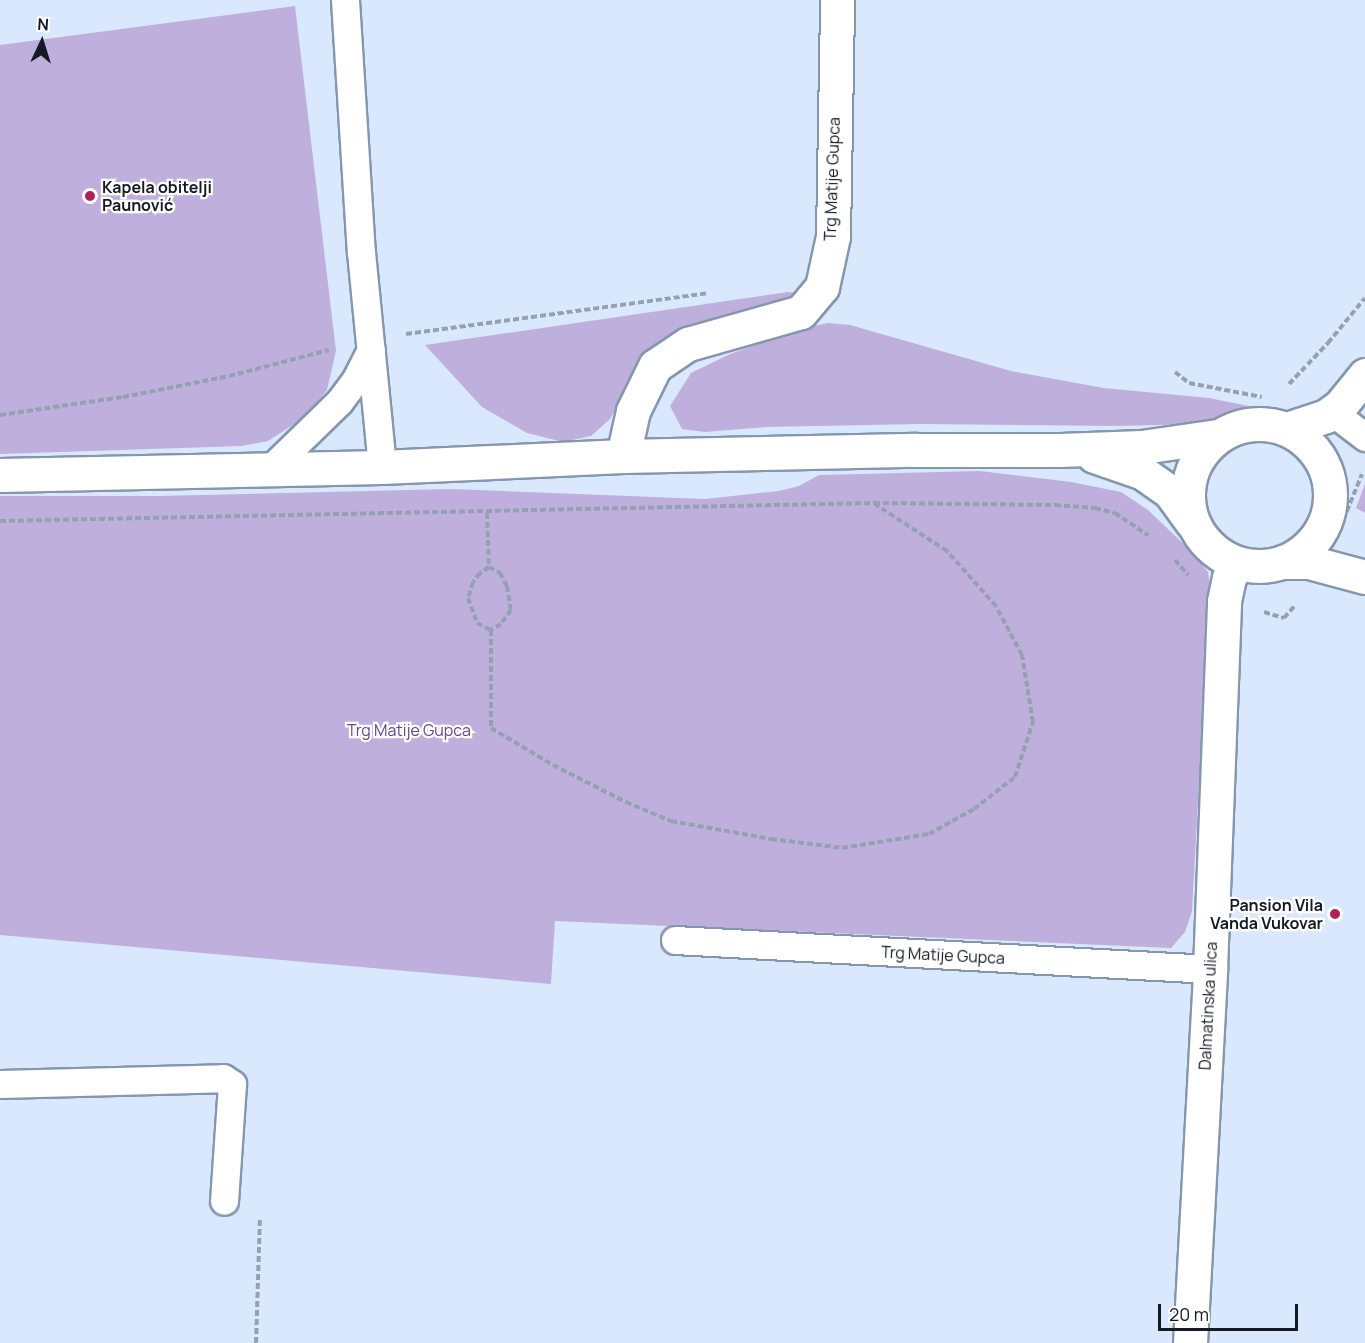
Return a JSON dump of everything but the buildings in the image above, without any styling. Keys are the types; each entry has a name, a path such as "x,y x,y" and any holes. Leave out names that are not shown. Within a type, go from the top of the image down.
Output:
{"main road":[{"name":"Trg Matije Gupca","path":"623,456 633,411 655,366 688,344 801,312 822,286 832,236 837,0"},
{"path":"0,475 382,467 623,456 1142,447 1218,436 1239,426 1311,420 1346,399 1365,375"},
{"path":"1060,450 1104,458 1143,472 1170,492 1203,540 1218,554 1236,563 1260,566 1283,561 1304,550 1320,532 1329,509 1330,485 1322,462 1308,442 1311,420"},
{"path":"1193,523 1187,499 1190,475 1200,453 1218,436"},
{"path":"1283,561 1325,565 1365,577"},
{"name":"Dalmatinska ulica","path":"1190,1343 1210,969 1224,601 1229,578 1236,563"}],"lane":[{"path":"345,0 361,252 382,467"},
{"path":"269,470 339,402 355,381 371,350"},
{"path":"1311,420 1365,437"},
{"name":"Trg Matije Gupca","path":"675,940 1210,969"},
{"path":"0,1083 223,1078 232,1084 224,1201"}],"path":[{"path":"1286,387 1328,343 1365,298"},
{"path":"1171,554 1199,585 1224,601 1284,618 1325,565 1362,474 1353,454 1311,420 1263,397 1189,384 1175,372"},
{"path":"491,630 491,728 553,765 626,802 671,821 771,839 842,848 928,834 974,809 1015,777 1033,722 1028,689 1022,655 996,606 947,551 874,503"},
{"path":"0,521 487,513 874,503 1095,508 1115,513 1154,538"},
{"path":"487,513 489,567"},
{"path":"489,567 501,573 511,610 501,624 491,630"},
{"path":"489,567 473,582 468,598 477,623 491,630"},
{"path":"224,1201 260,1201 256,1343"}],"green space":[{"path":"295,6 336,351 327,390 305,417 268,441 242,446 0,454 0,45"},
{"path":"788,292 798,293 788,302 626,391 610,419 591,436 563,442 527,433 482,407 425,345"},
{"path":"828,323 850,325 1011,371 1104,388 1209,398 1249,406 1242,413 1196,424 1117,426 919,424 768,427 705,432 682,429 670,406 691,373 730,354 804,328"},
{"name":"Trg Matije Gupca","path":"980,471 1071,482 1121,492 1148,510 1191,551 1208,572 1210,585 1192,911 1185,932 1171,948 555,921 551,984 0,935 0,496 157,496 450,489 705,499 779,491 799,486 819,475"},
{"path":"1365,484 1365,513 1356,508"}],"place":[{"name":"Kapela obitelji Paunović","path":"90,196"},
{"name":"Pansion Vila Vanda Vukovar","path":"1335,914"}]}
